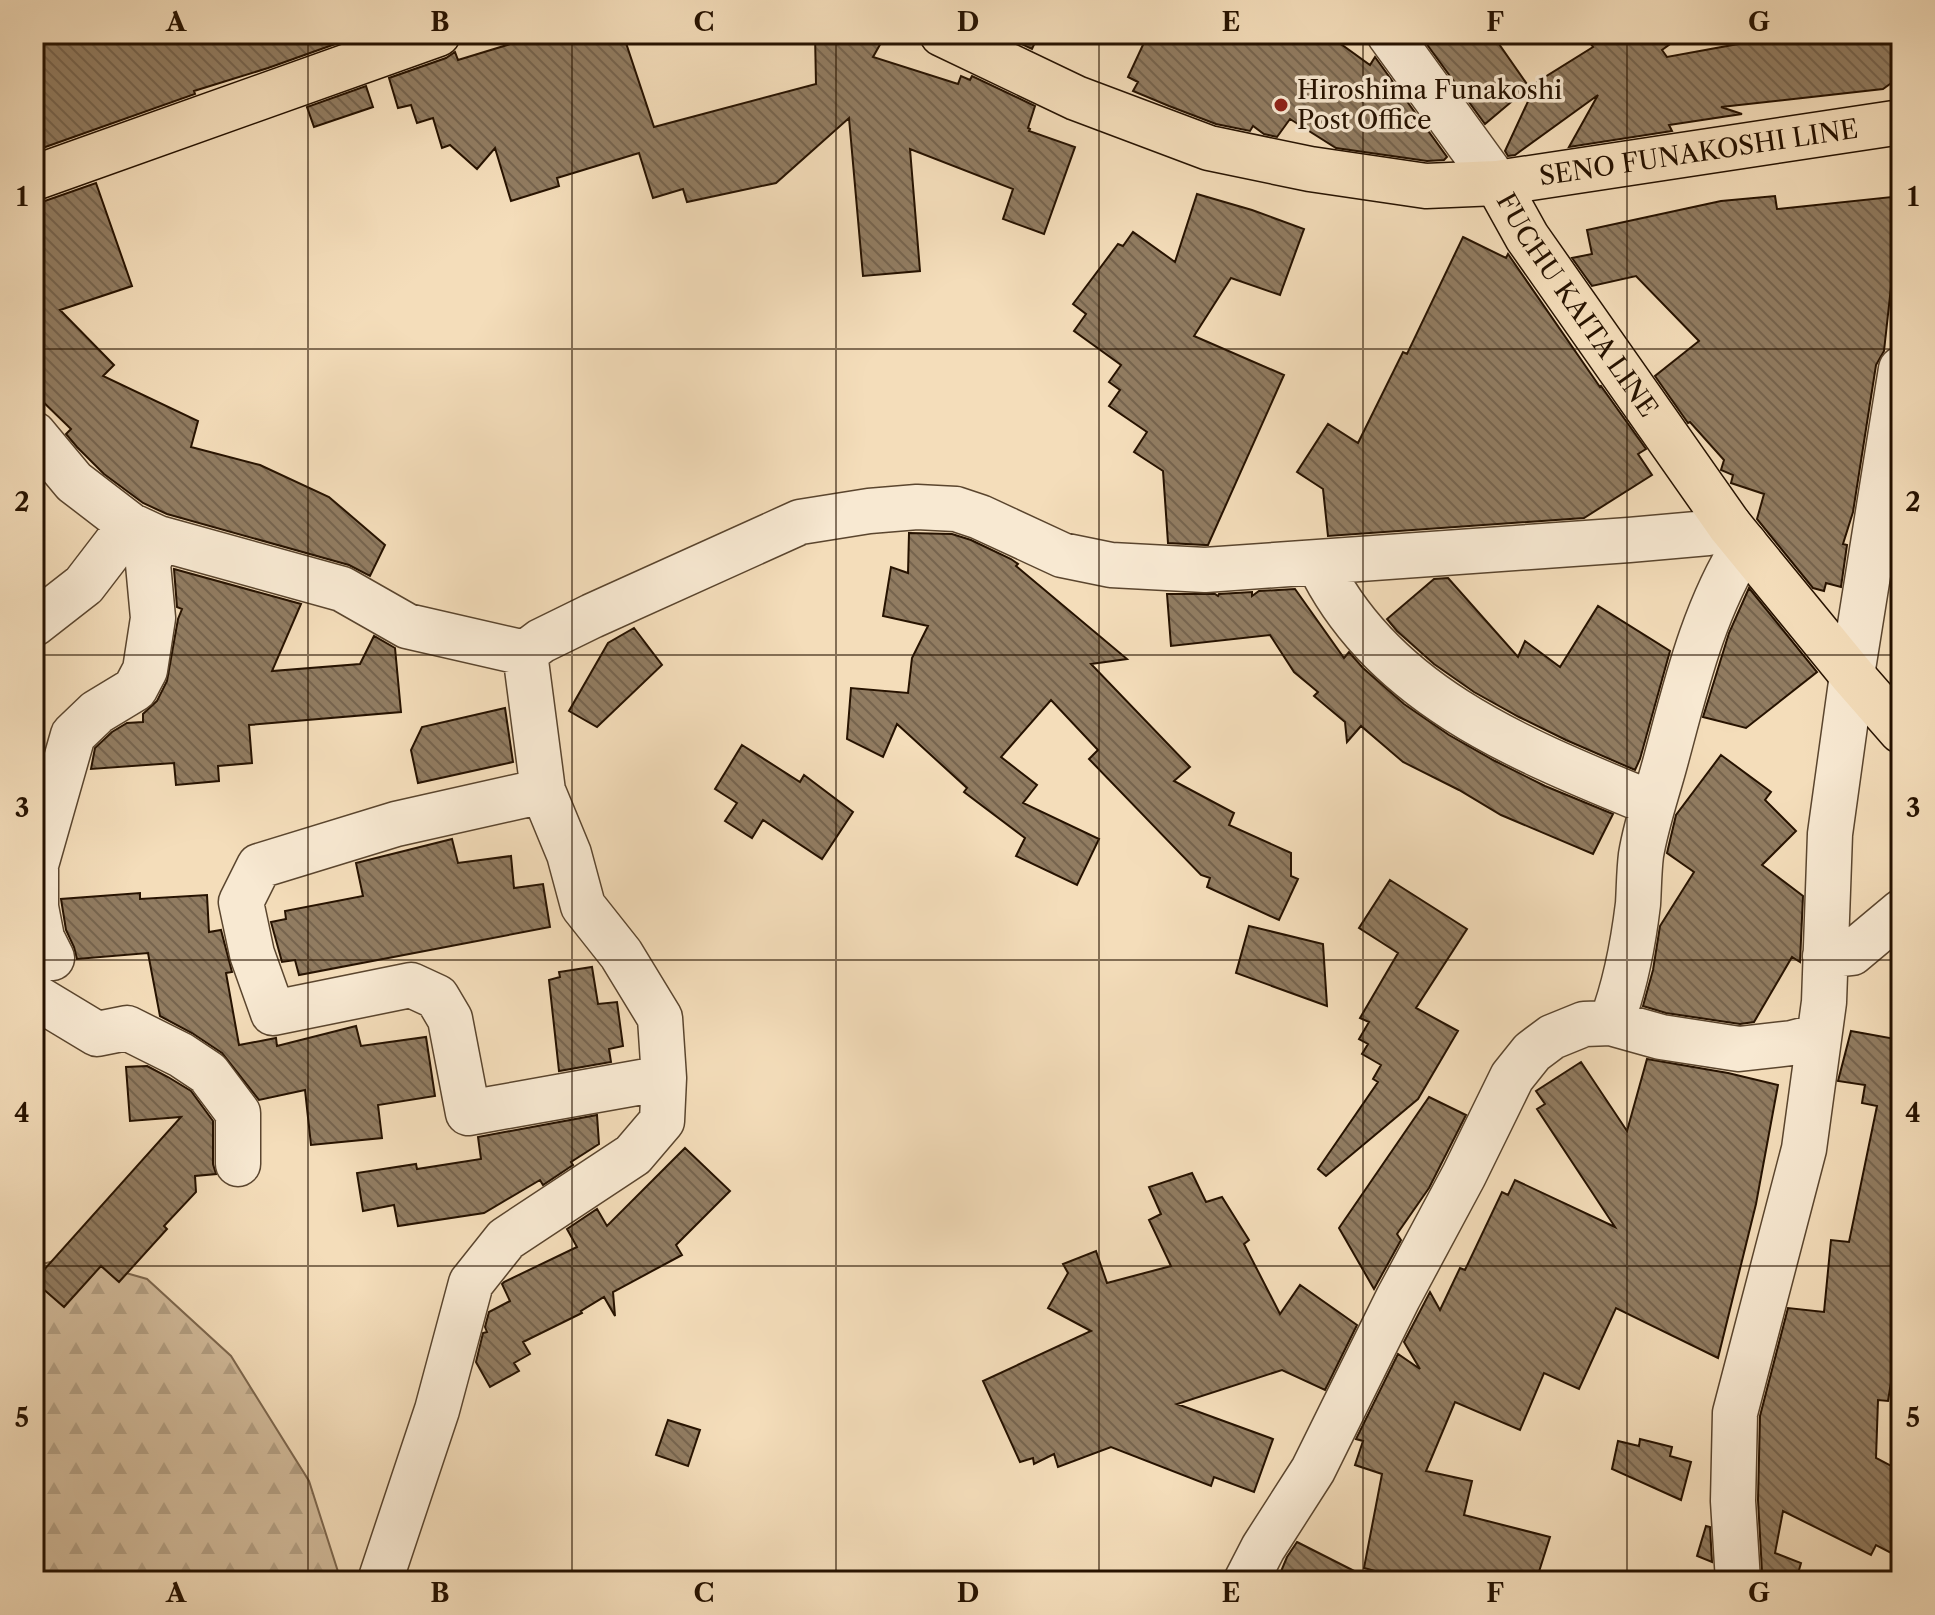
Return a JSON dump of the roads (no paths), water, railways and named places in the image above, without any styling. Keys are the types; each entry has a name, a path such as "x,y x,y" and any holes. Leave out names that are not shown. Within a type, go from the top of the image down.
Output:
{"main road":[{"path":"34,178 438,34"},
{"name":"FUCHU KAITA LINE","path":"942,34 1076,98 1209,148 1310,169 1426,186 1497,183 1527,237 1738,535 1901,731"},
{"name":"SENO FUNAKOSHI LINE","path":"1497,183 1901,122"}],"street":[{"path":"1389,34 1497,183"},
{"path":"1738,1581 1733,1501 1735,1413 1804,1149 1824,1002 1830,834 1852,675 1885,575 1900,377"},
{"path":"34,434 74,482 144,531 342,589 407,626 525,653 541,641 592,616 800,522 869,511 917,507 956,509 1062,555 1111,565 1205,570 1708,533 1738,535 1733,563 1695,651 1653,804 1641,856 1631,955 1625,985 1611,1023"},
{"path":"34,624 84,585 144,531"},
{"path":"144,531 153,618 145,670 135,689 97,712 73,735 36,865 36,907 42,938 43,977 97,1034 127,1028 181,1055 208,1073 238,1113 238,1164"},
{"path":"1318,562 1349,614 1383,654 1428,691 1465,717 1518,745 1653,804"},
{"path":"380,1581 437,1410 471,1283 506,1239 633,1155 662,1121 664,1078 660,1018 621,954 583,906 569,854 543,791 525,653"},
{"path":"543,791 396,824 259,866 241,902 252,954 273,1013 411,985 437,997 450,1019 468,1113 664,1078"},
{"path":"1825,956 1852,953 1901,912"},
{"path":"1246,1581 1263,1548 1313,1470 1512,1077 1532,1052 1552,1037 1584,1024 1611,1023 1661,1037 1739,1049 1792,1043 1819,1036"}],"place":[{"name":"Hiroshima Funakoshi Post Office","path":"1281,105"}]}
